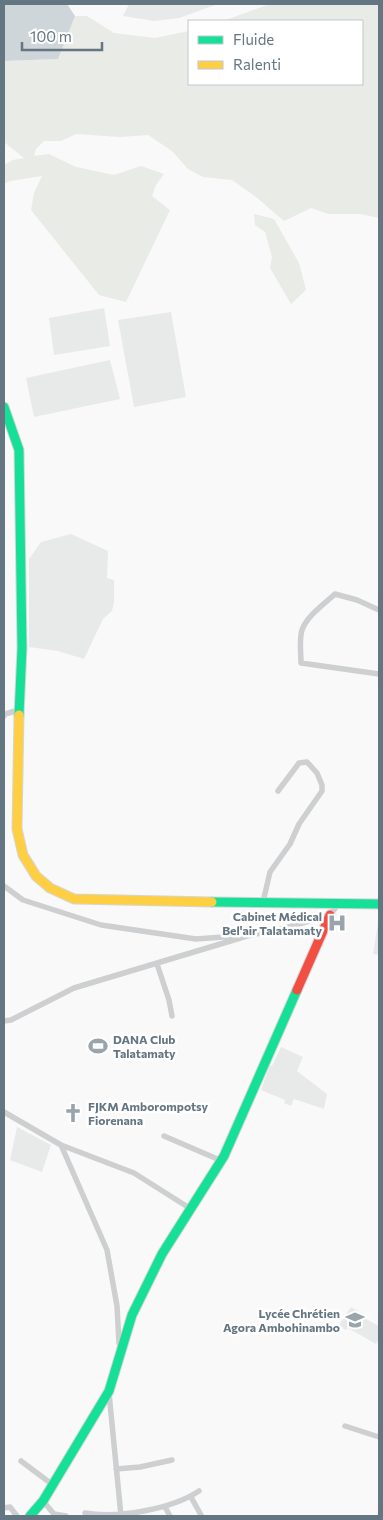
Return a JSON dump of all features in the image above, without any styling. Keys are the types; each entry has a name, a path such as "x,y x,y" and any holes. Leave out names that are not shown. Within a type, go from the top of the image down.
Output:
{"main road":[{"path":"4,407 18,450 20,482 22,648 19,684 17,804 18,841 27,866 38,880 56,892 73,898 97,900 379,904"},
{"path":"30,1516 43,1501 53,1485 108,1390 132,1315 142,1293 162,1254 222,1161 330,915"}],"street":[{"path":"379,610 357,600 335,594 313,614 302,629 301,650 301,662 379,674"},
{"path":"4,716 19,710"},
{"path":"262,902 270,872 290,844 299,824 322,791 322,785 317,773 307,762 299,763 278,791"},
{"path":"4,886 23,900 101,925 196,939 247,936"},
{"path":"4,1021 11,1020 74,988 247,936 285,928 330,915 339,903"},
{"path":"157,964 169,1000 172,1016"},
{"path":"4,1112 61,1146 134,1173 191,1209"},
{"path":"164,1136 222,1161"},
{"path":"61,1146 107,1250 117,1306 121,1350"},
{"path":"108,1390 121,1515"},
{"path":"345,1426 379,1437"},
{"path":"116,1468 140,1467 172,1460"},
{"path":"21,1461 53,1485"},
{"path":"84,1512 98,1515 121,1515 165,1507 191,1497 199,1491"},
{"path":"191,1497 201,1516"},
{"path":"43,1501 54,1514 66,1516"},
{"path":"4,1508 10,1507 17,1516"},
{"path":"165,1507 170,1516"}],"shaded area":[{"path":"4,4 67,4 75,16 58,59 4,61"},
{"path":"129,4 218,4 179,18 154,21 123,16"},
{"path":"270,4 379,4 379,218 360,214 328,214 311,208 284,221 256,197 232,180 203,177 188,169 172,151 148,135 120,137 76,134 61,141 44,141 36,149 34,156 49,154 76,167 114,175 141,166 164,174 156,185 152,196 170,210 126,302 99,295 31,210 34,193 42,176 10,181 4,184 4,165 13,160 24,158 4,142 4,61 57,59 75,16 87,16 114,33 155,38 188,31 188,85 363,85 363,20 226,20"},
{"path":"254,214 274,219 299,263 306,290 291,304 270,268 272,257 265,232 255,225"},
{"path":"104,308 110,346 54,355 49,318"},
{"path":"171,312 186,397 134,407 118,320"},
{"path":"110,360 120,399 34,417 26,378"},
{"path":"71,534 108,551 107,578 114,580 112,611 103,619 84,659 58,651 29,647 29,559 41,542"},
{"path":"379,923 379,955 373,954"},
{"path":"281,1047 303,1057 297,1071 327,1094 324,1109 294,1099 291,1106 284,1103 285,1100 261,1090 270,1065 272,1066"},
{"path":"17,1127 51,1145 42,1172 10,1160"},
{"name":"Lycée Chrétien Agora Ambohinambo","path":"351,1307 358,1311 357,1314 379,1326 379,1338 376,1344 348,1328 346,1330 338,1326"}],"traffic: fast":[{"path":"4,407 19,450 22,648 19,715"},
{"path":"212,902 379,904"},
{"path":"30,1516 43,1501 109,1391 132,1315 162,1254 224,1156 297,990"}],"traffic: slow":[{"path":"19,715 17,829 23,855 36,876 50,888 74,899 212,902"}],"traffic: jam":[{"path":"297,990 330,915"}],"place":[{"name":"Cabinet Médical Bel'air Talatamaty","path":"337,923"},
{"name":"DANA Club Talatamaty","path":"98,1046"},
{"name":"FJKM Amborompotsy Fiorenana","path":"73,1113"},
{"name":"Lycée Chrétien Agora Ambohinambo","path":"355,1320"}]}
